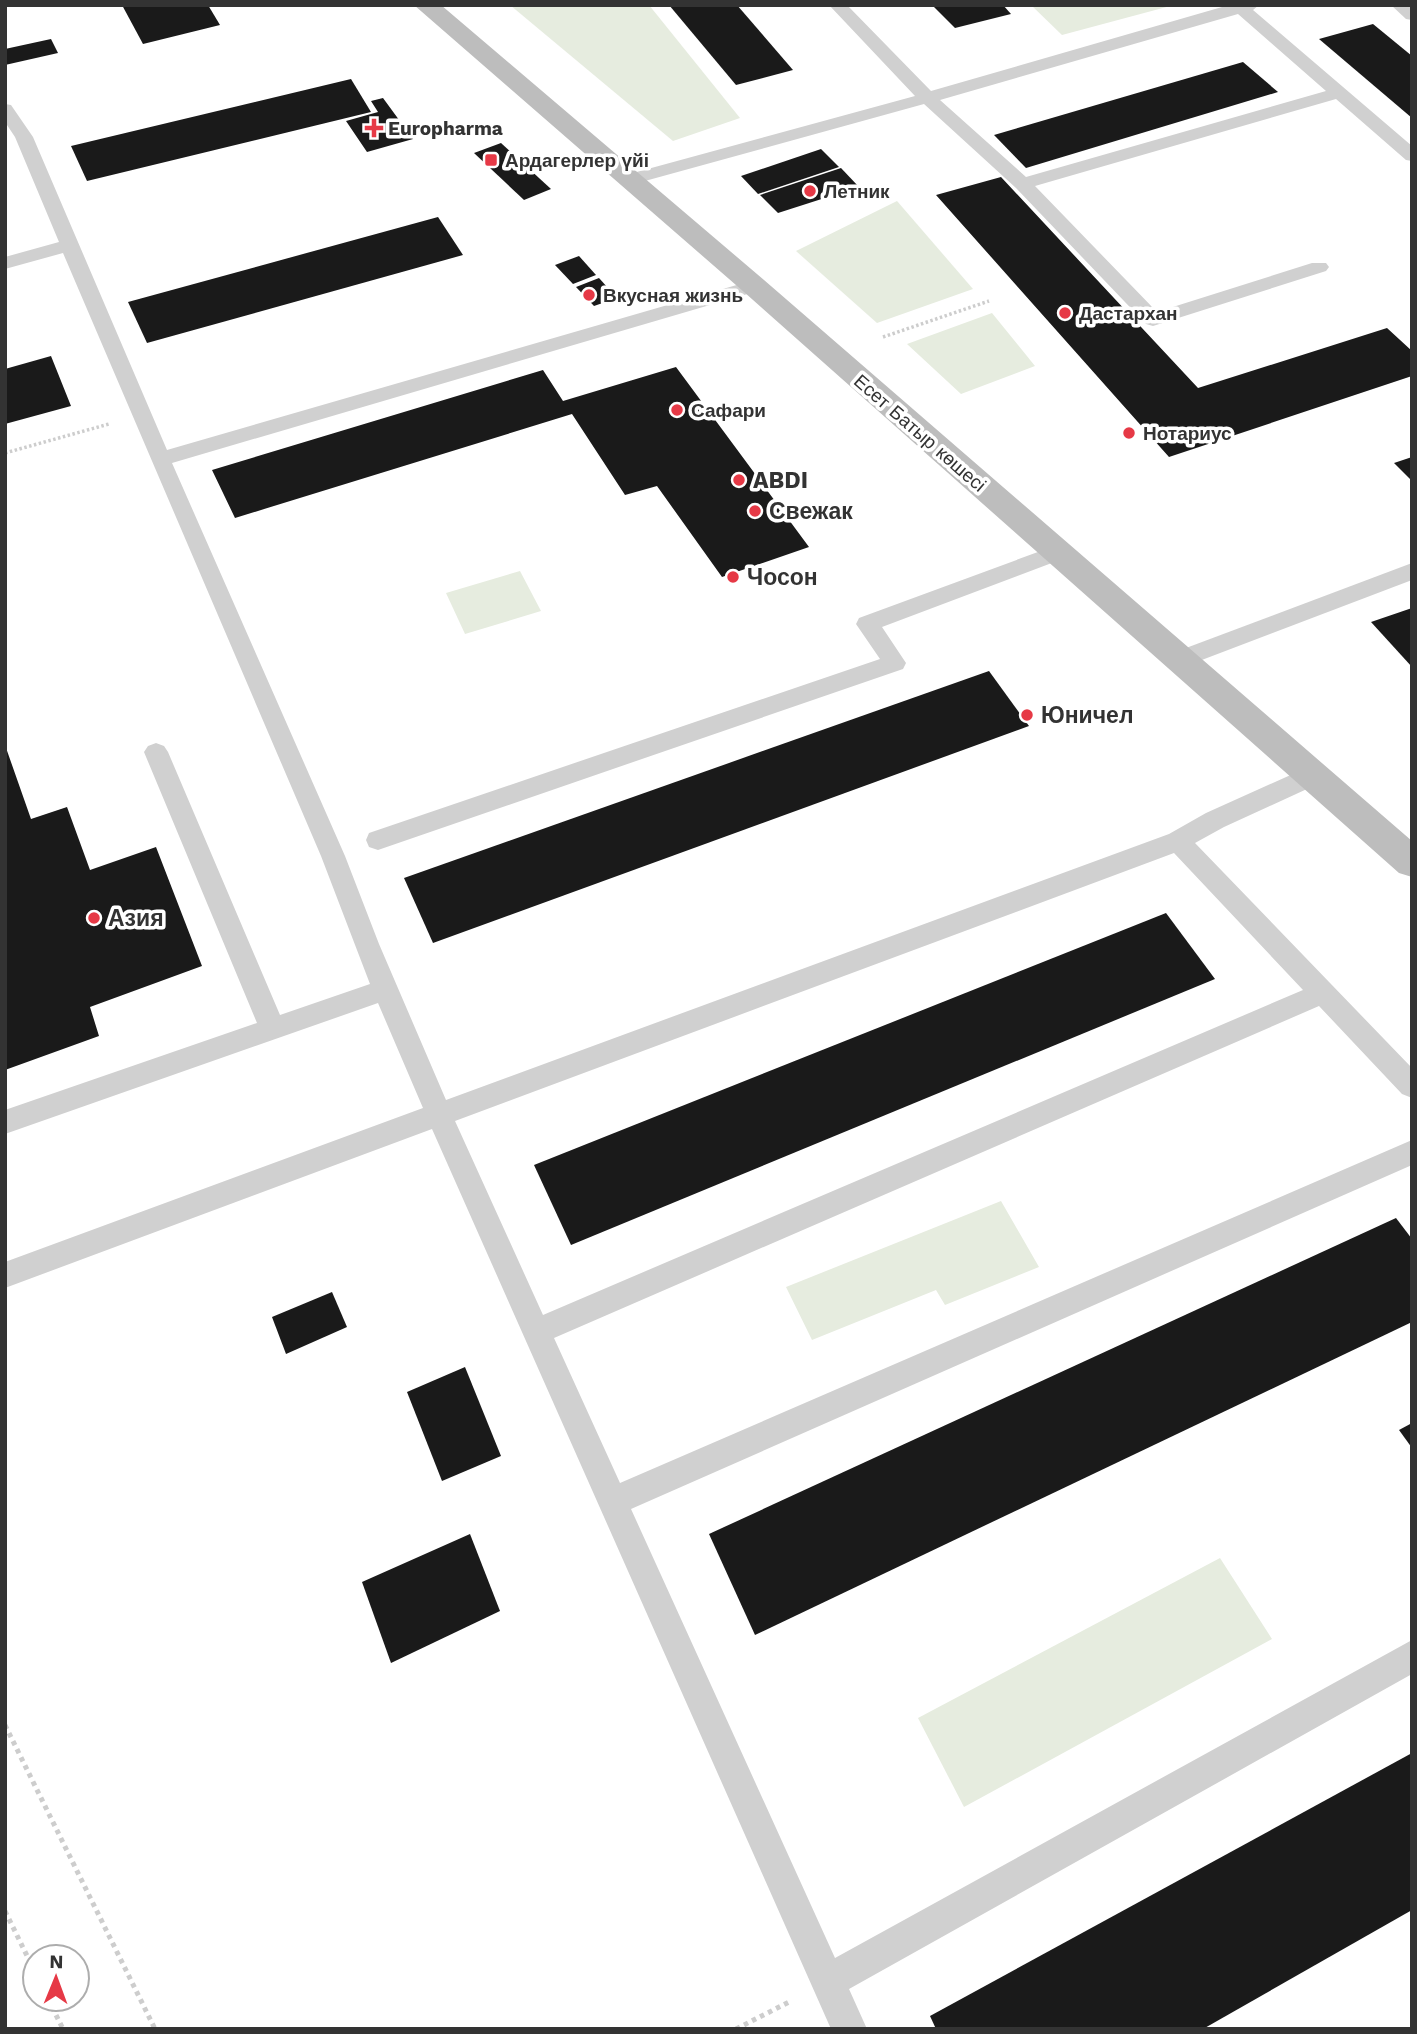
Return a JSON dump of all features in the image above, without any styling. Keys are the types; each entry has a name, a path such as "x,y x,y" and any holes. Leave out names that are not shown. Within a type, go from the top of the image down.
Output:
{"street":[{"name":"Есет Батыр көшесі","path":"426,5 754,286 1412,863"}],"lane":[{"path":"837,5 927,99 1023,184 1153,320 1319,267"},
{"path":"1399,5 1412,15"},
{"path":"628,180 927,99 1243,6 1412,156"},
{"path":"1023,184 1338,93"},
{"path":"5,109 24,137 160,459 333,856 439,1115 849,2029"},
{"path":"5,263 70,246"},
{"path":"160,459 754,286"},
{"path":"378,840 895,663 867,624 1057,553"},
{"path":"1178,660 1412,571"},
{"path":"156,752 272,1028"},
{"path":"5,1275 1178,841 1215,820 1311,776"},
{"path":"1178,841 1412,1086"},
{"path":"5,1122 386,989"},
{"path":"536,1332 1323,993"},
{"path":"612,1502 1412,1152"},
{"path":"828,1982 1412,1656"}],"path":[{"path":"883,337 989,301"},
{"path":"5,453 141,414"},
{"path":"5,1725 155,2029"},
{"path":"5,1911 21,1944"},
{"path":"736,2029 828,1982"},
{"path":"55,2013 63,2029"}],"shaded area":[{"path":"510,5 649,5 740,118 673,141"},
{"path":"1031,5 1174,5 1062,35"},
{"path":"897,201 973,289 877,323 796,251"},
{"path":"992,313 1035,366 961,394 907,344"},
{"path":"520,571 541,611 465,634 446,593"},
{"path":"1001,1201 1039,1267 945,1305 936,1290 812,1340 786,1287"},
{"path":"1220,1558 1272,1639 964,1807 918,1718"}],"building":[{"path":"122,5 208,5 220,25 143,44"},
{"path":"669,5 737,5 793,70 736,85"},
{"path":"932,5 1003,5 1011,14 955,28"},
{"path":"1373,24 1412,56 1412,118 1319,39"},
{"path":"51,39 58,53 5,65 5,49"},
{"path":"1243,62 1278,92 1026,168 994,135"},
{"path":"351,79 371,112 87,181 71,146"},
{"path":"383,98 413,139 367,152 346,121 378,112 371,101"},
{"path":"501,143 551,189 524,200 474,153"},
{"name":"Летник","path":"821,149 839,167 758,194 741,176"},
{"name":"Летник","path":"841,168 859,187 778,213 760,195"},
{"path":"1001,177 1198,388 1387,328 1412,351 1412,376 1169,457 936,195"},
{"path":"438,217 463,255 147,343 128,302"},
{"path":"579,256 596,275 573,284 555,265"},
{"path":"599,278 617,298 594,306 576,287"},
{"path":"51,356 71,406 5,424 5,369"},
{"path":"676,367 809,547 722,577 657,486 625,495 572,414 235,518 212,470 543,370 563,401"},
{"path":"1412,457 1412,481 1394,463"},
{"path":"1412,608 1412,667 1371,622"},
{"path":"989,671 1029,726 433,943 404,878"},
{"name":"Азия","path":"5,745 31,819 67,807 90,870 156,847 202,966 90,1007 99,1036 5,1070"},
{"path":"1166,913 1215,979 571,1245 534,1165"},
{"path":"1396,1218 1412,1239 1412,1322 755,1635 709,1534"},
{"path":"332,1292 347,1327 286,1354 272,1317"},
{"path":"465,1367 501,1456 442,1481 407,1392"},
{"path":"1412,1423 1412,1448 1399,1430"},
{"path":"470,1534 500,1611 391,1663 362,1582"},
{"path":"1412,1753 1412,1910 1203,2029 936,2029 930,2016"}],"place":[{"name":"Europharma","path":"374,128"},
{"name":"Ардагерлер үйі","path":"491,160"},
{"name":"Летник","path":"810,191"},
{"name":"Вкусная жизнь","path":"589,295"},
{"name":"Дастархан","path":"1065,313"},
{"name":"Сафари","path":"677,410"},
{"name":"Нотариус","path":"1129,433"},
{"name":"ABDI","path":"739,480"},
{"name":"Свежак","path":"755,511"},
{"name":"Чосон","path":"733,577"},
{"name":"Юничел","path":"1027,715"},
{"name":"Азия","path":"94,918"}]}
